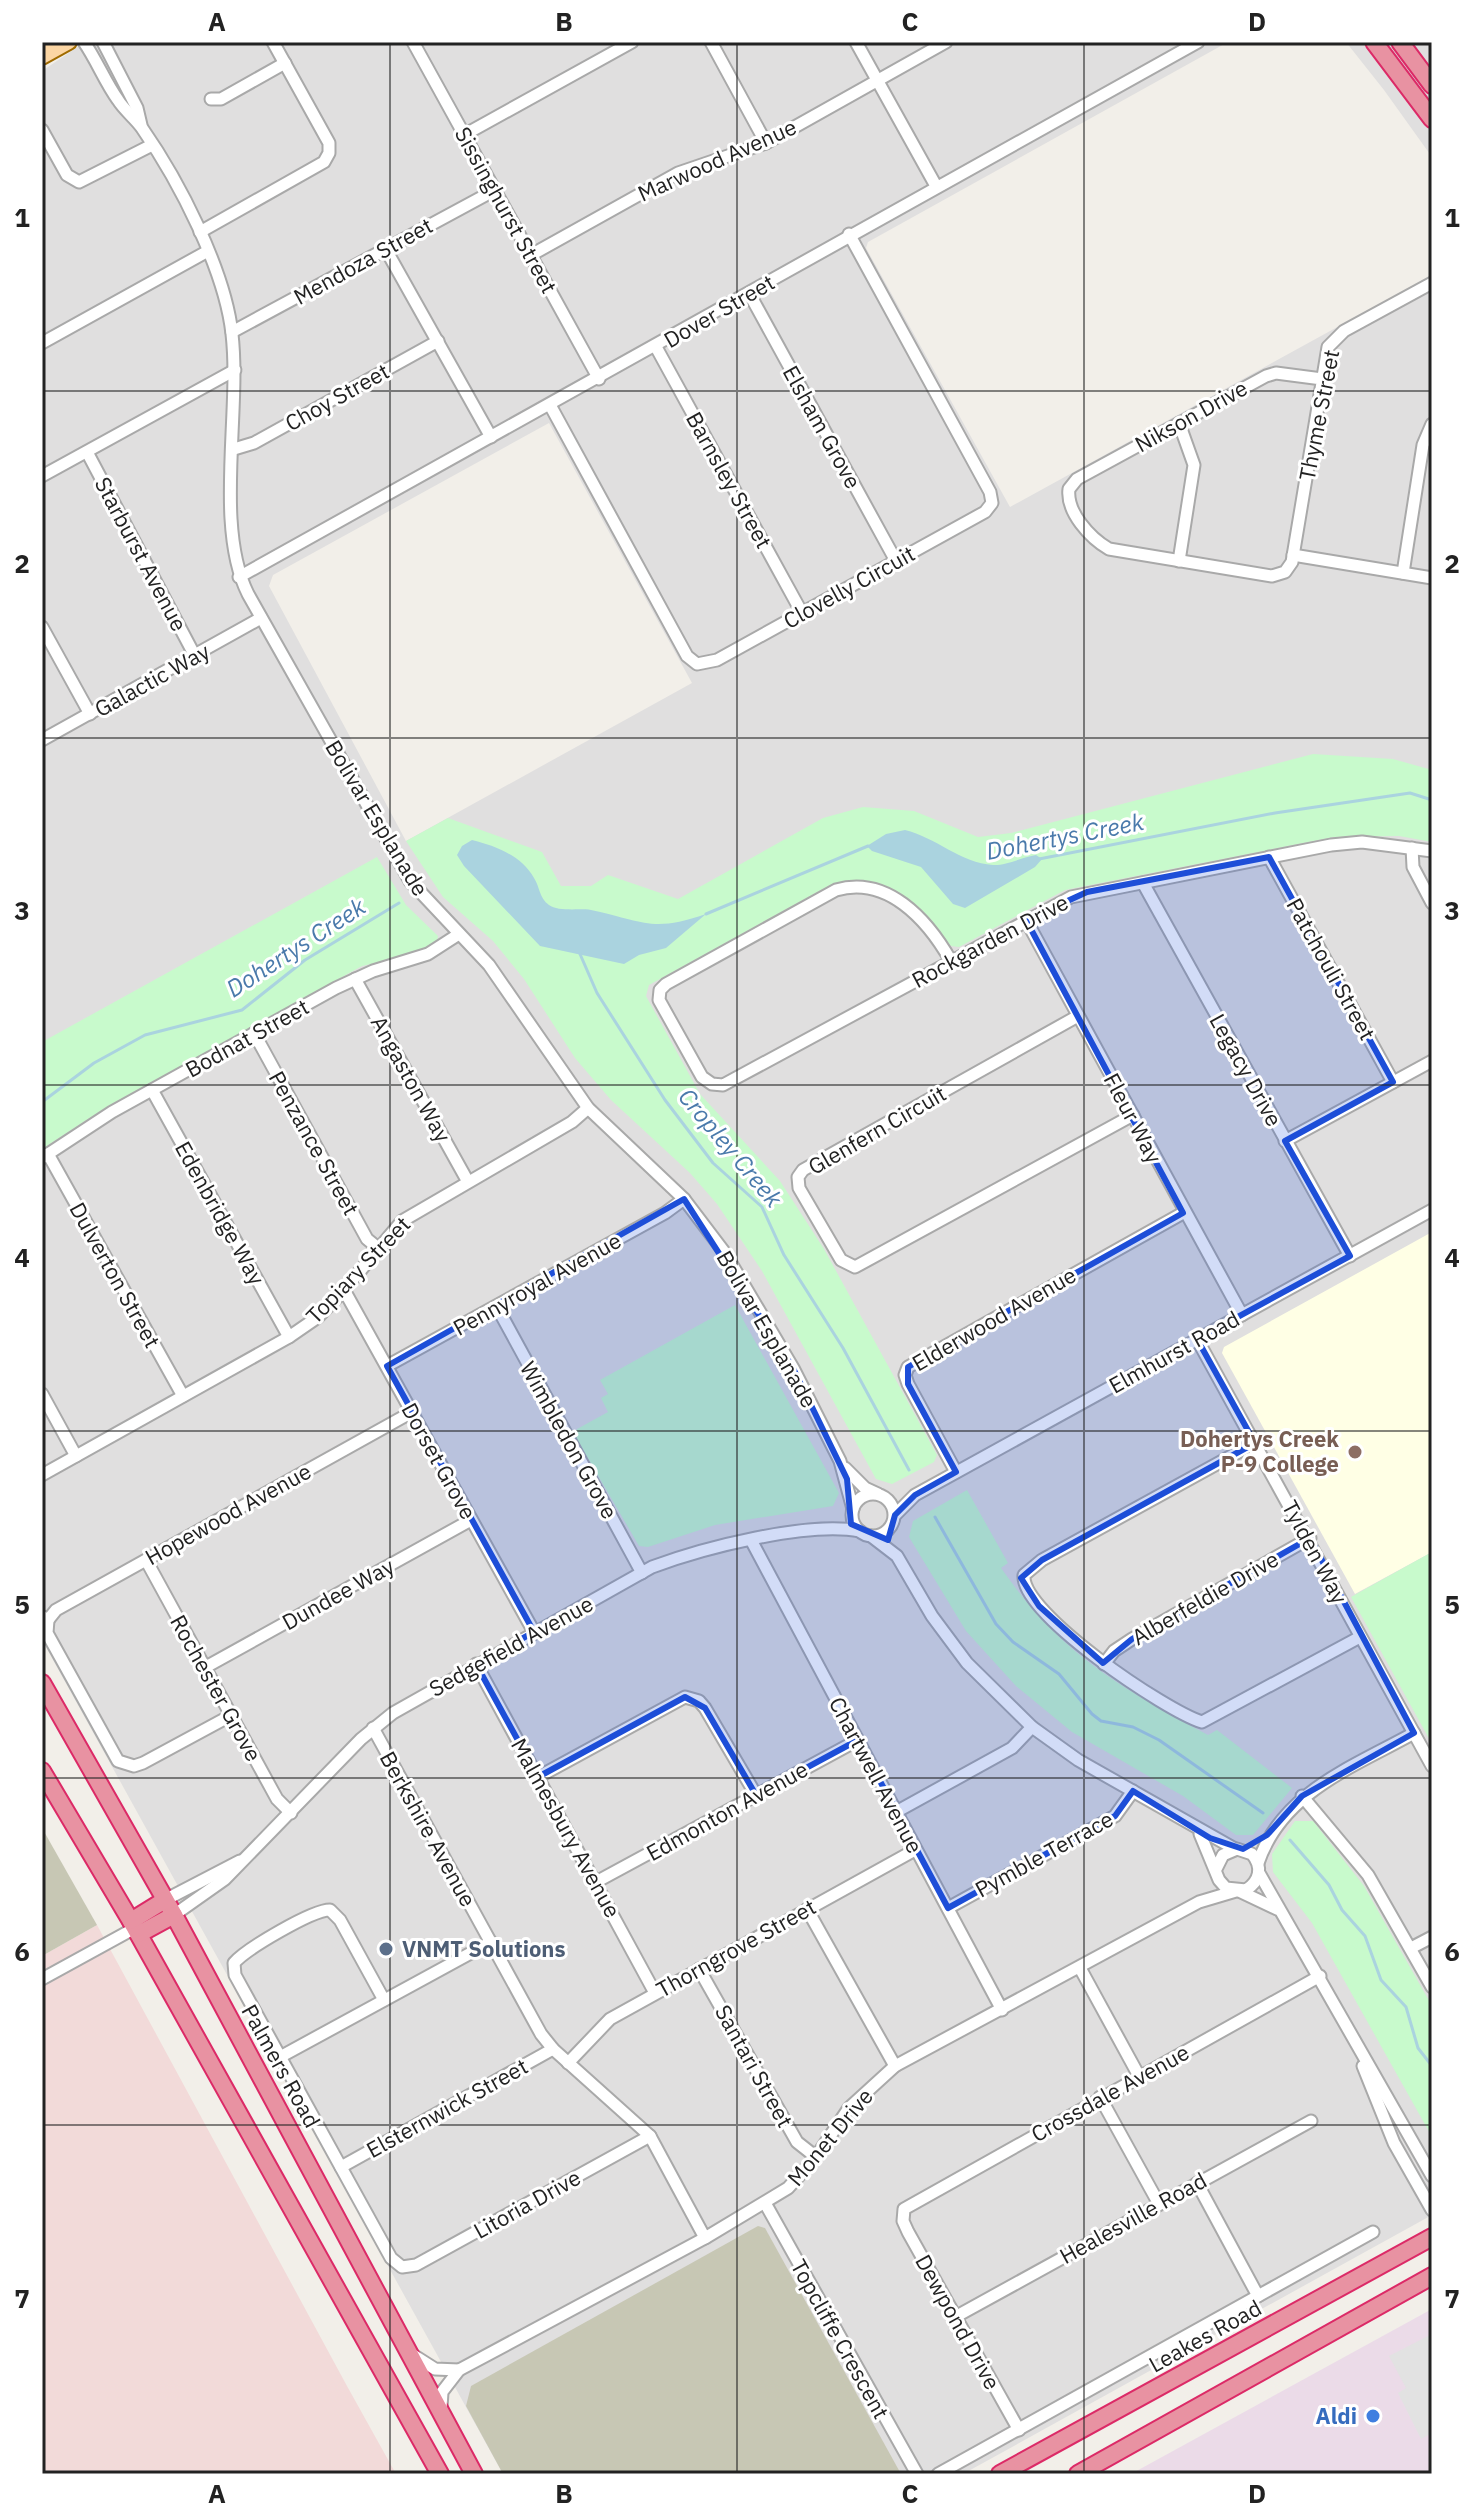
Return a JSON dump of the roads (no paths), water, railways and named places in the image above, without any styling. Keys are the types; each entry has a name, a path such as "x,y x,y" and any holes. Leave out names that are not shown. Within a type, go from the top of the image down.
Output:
{"highway":[{"path":"1374,42 1432,119"},
{"path":"1400,42 1432,85"},
{"name":"Palmers Road","path":"42,1683 169,1907 413,2355 474,2474"},
{"path":"42,1771 135,1928 440,2474"},
{"path":"135,1928 169,1907"},
{"name":"Leakes Road","path":"1000,2474 1432,2237"},
{"path":"1078,2474 1430,2279"}],"main road":[{"path":"42,57 69,42"}],"street":[{"name":"Bolivar Esplanade","path":"84,42 118,101 141,126 200,232 227,305 235,370 231,540 239,577 400,865 425,900 489,965 588,1108 684,1199 725,1253 761,1312 840,1461 853,1510"},
{"name":"Bolivar Esplanade","path":"103,42 137,108 141,126"},
{"path":"200,232 327,158 329,143 273,42"},
{"name":"Sissinghurst Street","path":"413,42 599,379"},
{"path":"464,135 632,42"},
{"path":"711,42 766,143"},
{"path":"856,42 936,186"},
{"name":"Marwood Avenue","path":"531,255 678,173 766,143 946,42"},
{"name":"Dover Street","path":"239,577 599,379 849,234 1198,42"},
{"path":"211,99 221,99 285,63"},
{"path":"42,130 67,175 79,182 152,145"},
{"name":"Mendoza Street","path":"232,332 495,190"},
{"name":"Clovelly Circuit","path":"550,405 691,661 710,663 985,512 992,497 849,234"},
{"path":"385,248 491,437"},
{"path":"42,343 208,251"},
{"name":"Thyme Street","path":"1293,555 1322,379 1332,342 1432,283"},
{"name":"Elsham Grove","path":"749,293 896,561"},
{"name":"Choy Street","path":"234,449 254,443 438,341"},
{"name":"Barnsley Street","path":"656,347 802,613"},
{"path":"42,476 235,370"},
{"name":"Nikson Drive","path":"1179,561 1109,549 1098,542 1070,503 1069,489 1077,479 1276,373 1322,379"},
{"path":"1179,423 1194,465 1179,561 1272,576 1285,572 1293,555 1432,578"},
{"path":"1403,573 1423,445 1432,424"},
{"name":"Starburst Avenue","path":"87,452 195,656"},
{"name":"Galactic Way","path":"42,740 261,618"},
{"path":"42,627 90,714"},
{"name":"Rockgarden Drive","path":"951,961 936,938 893,896 868,886 836,890 660,990 659,1000 702,1077 712,1084 727,1083 1071,897 1269,857 1362,842 1432,851"},
{"path":"1412,848 1413,867 1432,903"},
{"name":"Patchouli Street","path":"1269,857 1393,1082"},
{"name":"Legacy Drive","path":"1143,883 1350,1256"},
{"name":"Fleur Way","path":"1026,920 1183,1213 1242,1315"},
{"name":"Bodnat Street","path":"45,1156 152,1090 254,1033 355,979 428,954 459,934"},
{"name":"Angaston Way","path":"355,979 467,1180"},
{"name":"Glenfern Circuit","path":"1078,1016 803,1170 798,1177 799,1188 841,1260 855,1267 1133,1115"},
{"name":"Penzance Street","path":"254,1033 367,1239 378,1248"},
{"path":"1285,1141 1432,1061"},
{"name":"Edenbridge Way","path":"152,1090 289,1337"},
{"name":"Topiary Street","path":"42,1475 289,1337 318,1317 402,1221 467,1180 572,1122 588,1108"},
{"name":"Dulverton Street","path":"45,1156 183,1396"},
{"name":"Pennyroyal Avenue","path":"387,1366 665,1213 684,1199"},
{"name":"Elmhurst Road","path":"894,1519 915,1495 1432,1210"},
{"name":"Elderwood Avenue","path":"956,1472 908,1384 905,1375 908,1367 1183,1213"},
{"name":"Dorset Grove","path":"344,1290 534,1632"},
{"name":"Wimbledon Grove","path":"497,1307 642,1573"},
{"name":"Tylden Way","path":"1197,1339 1310,1538 1360,1637 1432,1766"},
{"path":"42,1394 76,1456"},
{"name":"Hopewood Avenue","path":"45,1618 412,1412"},
{"path":"1255,1443 1042,1560 1024,1575 1023,1582 1039,1606 1072,1639 1104,1664 1202,1722 1360,1637"},
{"name":"Bolivar Esplanade","path":"840,1461 865,1488 881,1496"},
{"name":"Elmhurst Road","path":"881,1496 915,1495"},
{"path":"897,1556 894,1519 881,1496 862,1497 853,1510 854,1525 897,1556 932,1616 967,1663 1032,1727 1078,1760 1197,1830 1239,1849 1258,1868 1277,1910 1320,1976 1432,2176"},
{"name":"Sedgefield Avenue","path":"827,1529 853,1510"},
{"path":"865,1534 882,1535 894,1519"},
{"name":"Dundee Way","path":"204,1668 471,1520"},
{"name":"Sedgefield Avenue","path":"169,1907 225,1879 373,1728 476,1664 642,1573 679,1557 751,1540 827,1529 865,1534"},
{"name":"Alberfeldie Drive","path":"1104,1664 1123,1644 1310,1538"},
{"name":"Chartwell Avenue","path":"751,1540 1002,2010"},
{"name":"Rochester Grove","path":"146,1560 277,1799 291,1813"},
{"path":"45,1618 47,1633 118,1761 134,1766 143,1763 230,1716"},
{"name":"Malmesbury Avenue","path":"476,1664 655,1993"},
{"path":"538,1777 685,1697 699,1701 705,1708 756,1795"},
{"path":"896,1812 1012,1748 1032,1727"},
{"name":"Berkshire Avenue","path":"373,1728 553,2049 650,2136 705,2238"},
{"path":"1217,1872 1223,1855 1267,1835 1302,1796 1414,1733"},
{"name":"Edmonton Avenue","path":"596,1882 858,1740"},
{"name":"Pymble Terrace","path":"948,1908 1115,1816 1133,1791"},
{"path":"1302,1796 1351,1851 1432,1987"},
{"path":"1197,1830 1226,1888 1277,1910"},
{"path":"1237,1891 1251,1887 1267,1835"},
{"name":"Thorngrove Street","path":"568,2063 593,2033 655,1993 915,1850"},
{"name":"Sedgefield Avenue","path":"169,1907 247,1857"},
{"name":"Monet Drive","path":"1199,1902 1217,1872"},
{"name":"Monet Drive","path":"459,2370 705,2238 788,2188 816,2157 849,2108 895,2066 1199,1902 1237,1891"},
{"path":"807,1909 895,2066"},
{"path":"341,2167 235,1975 234,1963 243,1954 322,1910 330,1910 340,1920 384,2000"},
{"path":"42,1979 135,1928"},
{"path":"1411,1948 1432,1937"},
{"path":"280,2057 491,1942"},
{"path":"1080,1968 1139,2076"},
{"name":"Santari Street","path":"699,1969 797,2142 816,2157"},
{"name":"Crossdale Avenue","path":"902,2213 909,2204 1320,1976"},
{"path":"1346,2023 1394,2143 1432,2210"},
{"name":"Elsternwick Street","path":"341,2167 553,2049"},
{"path":"1100,2097 1159,2204"},
{"name":"Healesville Road","path":"955,2317 1311,2121"},
{"name":"Litoria Drive","path":"341,2167 391,2258 402,2267 416,2265 650,2136"},
{"path":"1197,2183 1258,2296"},
{"name":"Topcliffe Crescent","path":"765,2203 917,2474"},
{"name":"Dewpond Drive","path":"902,2213 908,2232 1019,2430"},
{"path":"938,2474 1373,2232"},
{"path":"413,2355 435,2369 459,2370"},
{"path":"443,2416 440,2404 442,2392 459,2370"}],"water":[{"path":"905,830 981,863 998,865 1036,855 1042,859 1035,867 965,908 953,904 921,867 872,851 867,846 886,834"},
{"path":"472,840 499,849 523,864 534,878 543,899 553,907 591,910 660,924 706,914 666,948 639,955 624,964 540,946 464,866 457,855 462,846"}],"waterway":[{"name":"Dohertys Creek","path":"1039,859 1275,813 1410,793 1432,800"},
{"name":"Dohertys Creek","path":"706,914 868,846"},
{"name":"Dohertys Creek","path":"42,1102 94,1063 145,1035 242,1010 305,960 399,903"},
{"name":"Cropley Creek","path":"580,954 597,993 665,1100 713,1163 762,1207 784,1255 843,1348 909,1470"},
{"name":"Cropley Creek","path":"935,1517 996,1624 1013,1642 1059,1674 1092,1714 1101,1721 1133,1727 1159,1740 1263,1813"},
{"name":"Cropley Creek","path":"1290,1840 1329,1885 1342,1910 1365,1936 1381,1980 1406,2007 1418,2048 1432,2066"}],"place":[{"name":"Dohertys Creek P-9 College","path":"1355,1452"},
{"name":"VNMT Solutions","path":"386,1949"},
{"name":"Aldi","path":"1373,2416"}]}
